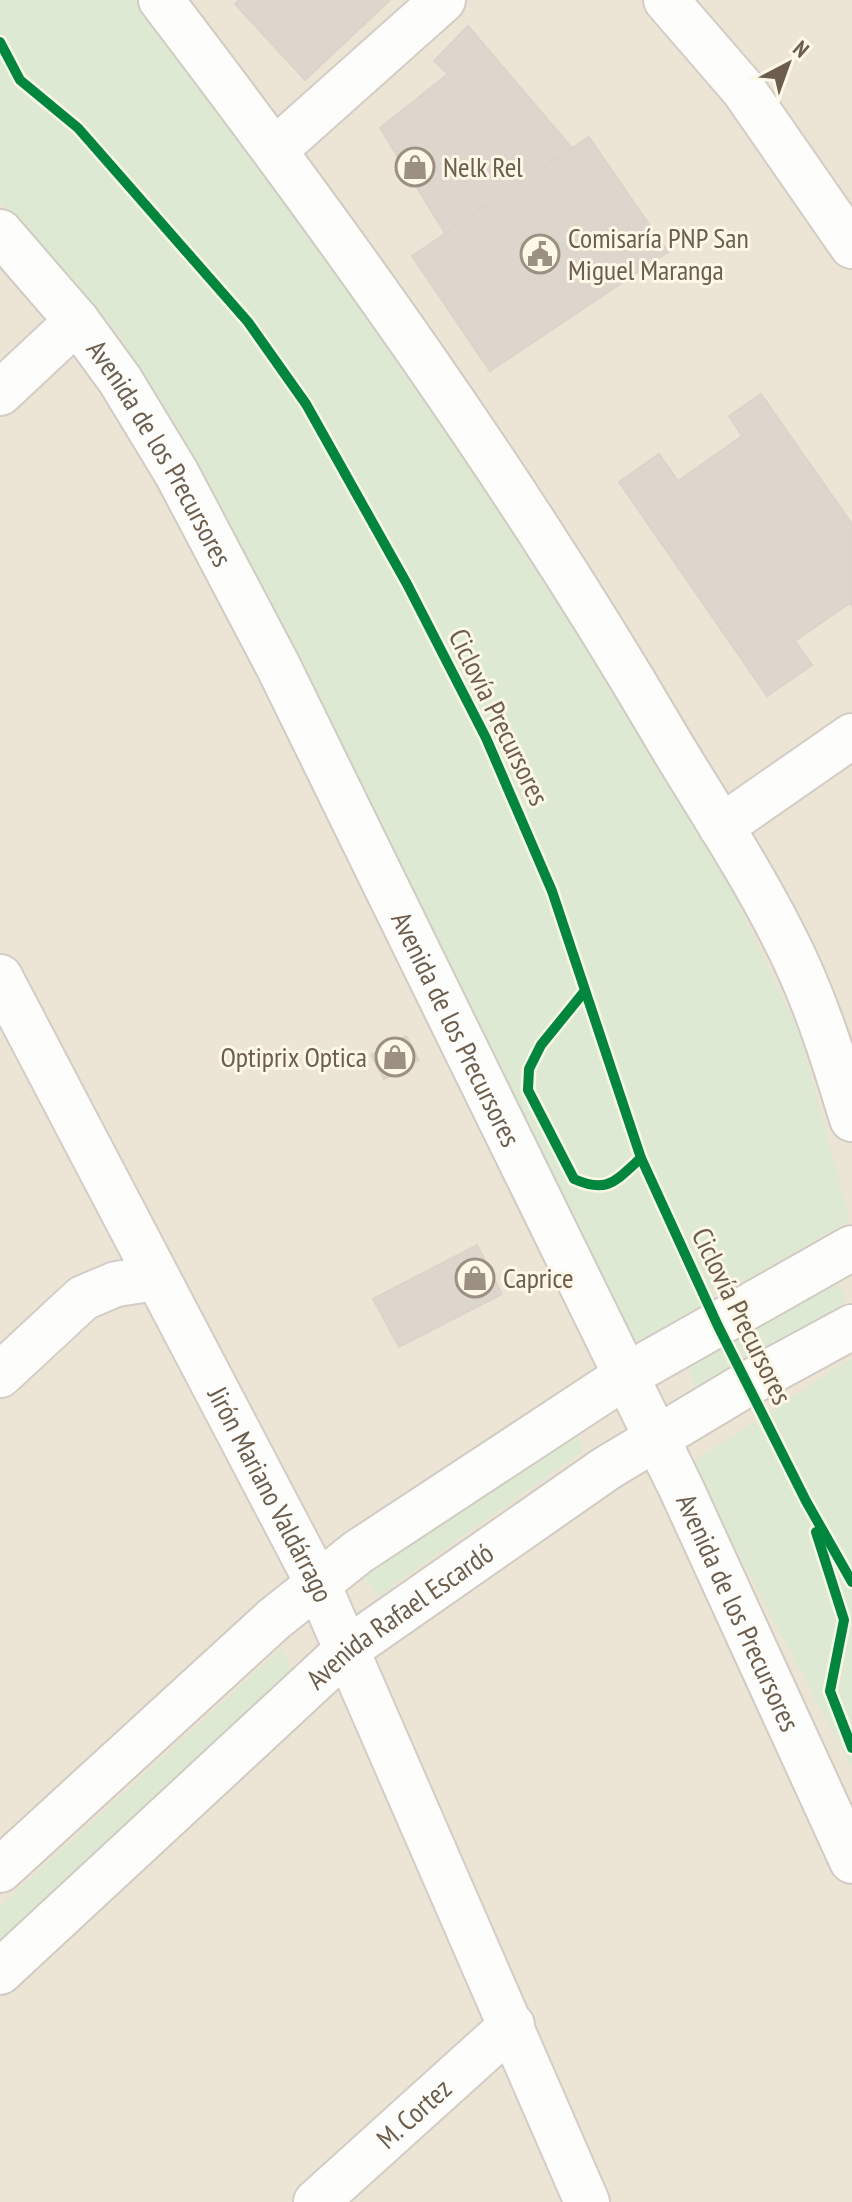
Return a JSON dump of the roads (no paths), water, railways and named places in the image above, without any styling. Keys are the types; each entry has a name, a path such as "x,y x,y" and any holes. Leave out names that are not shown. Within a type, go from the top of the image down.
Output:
{"street":[{"path":"161,0 276,149 526,507 783,934 829,1042 852,1119"},
{"path":"276,149 443,0"},
{"path":"666,0 743,89 852,246"},
{"name":"Avenida de los Precursores","path":"0,232 77,321 120,380 177,474 278,666 654,1438 852,1861"},
{"path":"0,393 77,321"},
{"path":"721,827 852,736"},
{"name":"Jirón Mariano Valdárrago","path":"0,977 349,1648 587,2202"},
{"path":"0,1870 317,1582 624,1377 852,1248"},
{"path":"0,1375 83,1298 116,1284 157,1278"},
{"name":"Avenida Rafael Escardó","path":"0,1972 349,1648 654,1438 852,1327"},
{"name":"M. Cortez","path":"316,2202 512,2025"}],"place":[{"name":"Nelk Rel","path":"415,167"},
{"name":"Comisaría PNP San Miguel Maranga","path":"540,254"},
{"name":"Optiprix Optica","path":"395,1057"},
{"name":"Caprice","path":"475,1278"}]}
